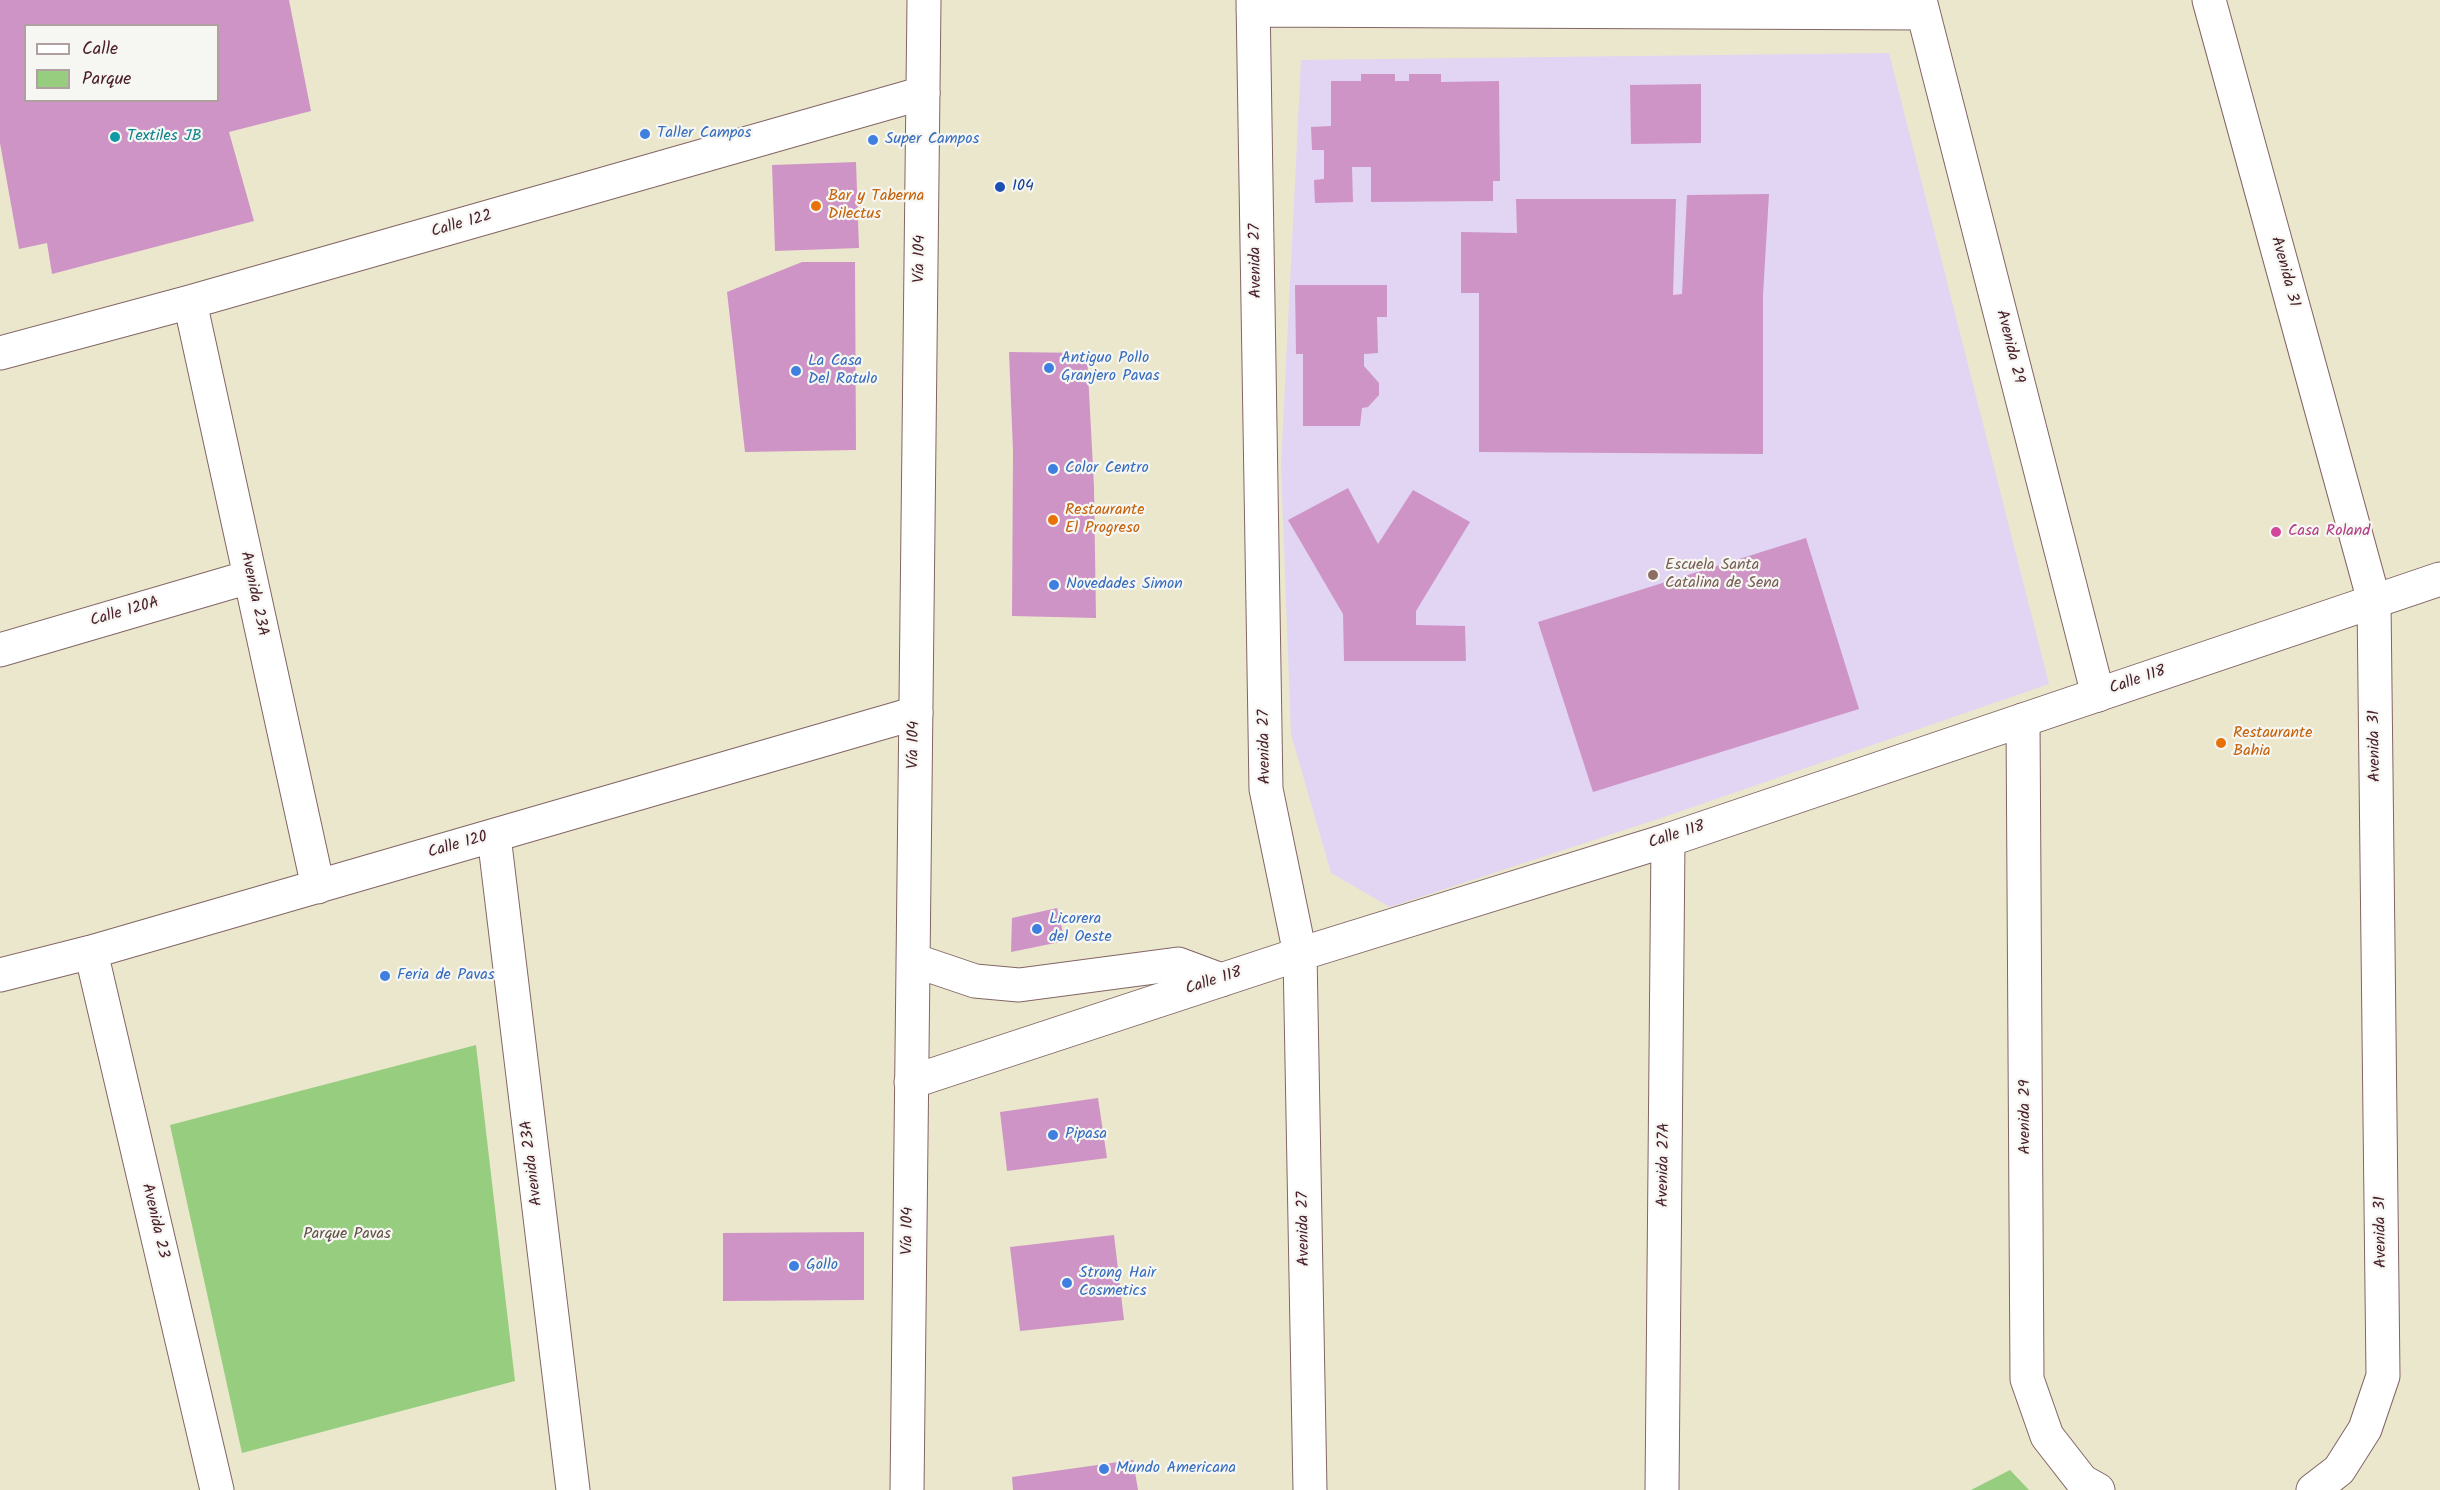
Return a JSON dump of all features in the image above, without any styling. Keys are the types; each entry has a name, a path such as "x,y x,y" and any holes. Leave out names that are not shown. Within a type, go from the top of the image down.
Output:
{"street":[{"name":"Vía 104","path":"907,1490 924,0"},
{"name":"Avenida 31","path":"2209,0 2374,601 2383,1376 2365,1429 2339,1470 2313,1490"},
{"path":"1253,5 1922,6"},
{"name":"Avenida 27","path":"1253,5 1266,789 1300,954 1310,1490"},
{"name":"Avenida 29","path":"1922,6 2098,695"},
{"name":"Calle 122","path":"0,353 190,302 923,93"},
{"name":"Avenida 23A","path":"190,302 318,887"},
{"name":"Calle 120A","path":"0,650 249,577"},
{"name":"Calle 118","path":"911,1082 1300,954 1668,840 2440,579"},
{"name":"Calle 120","path":"0,975 91,952 916,713"},
{"name":"Avenida 29","path":"2023,720 2027,1379 2047,1436 2082,1481 2098,1490"},
{"name":"Avenida 23A","path":"494,836 573,1490"},
{"name":"Avenida 27A","path":"1662,1490 1668,840"},
{"name":"Avenida 23","path":"91,952 217,1490"},
{"path":"912,960 975,981 1019,985 1178,964 1221,980"}],"shaded area":[{"name":"Escuela Santa Catalina de Sena","path":"1889,53 2049,684 1664,817 1390,907 1331,873 1291,734 1281,466 1301,60"}],"green space":[{"name":"Parque Pavas","path":"476,1045 515,1381 242,1453 170,1125"},
{"path":"2010,1470 2029,1490 1971,1490"}],"building":[{"name":"Textiles JB","path":"0,0 289,0 311,111 229,132 254,221 52,274 47,243 19,249 0,143"},
{"path":"1361,74 1395,74 1395,81 1409,81 1409,74 1441,74 1441,82 1499,81 1500,181 1493,181 1493,201 1371,202 1371,167 1352,167 1353,202 1315,203 1314,180 1324,179 1324,150 1312,150 1311,127 1331,126 1331,81 1361,81"},
{"path":"1701,84 1701,143 1631,144 1630,85"},
{"name":"Bar y Taberna Dilectus","path":"856,162 859,248 775,251 772,165"},
{"path":"1769,194 1763,295 1763,454 1479,452 1479,293 1461,293 1461,232 1517,233 1516,199 1676,199 1673,295 1682,294 1687,195"},
{"name":"La Casa Del Rotulo","path":"802,262 855,262 856,450 745,452 727,292"},
{"path":"1295,285 1387,285 1387,317 1377,317 1378,353 1364,354 1364,366 1379,383 1379,395 1368,407 1362,408 1360,426 1303,426 1303,354 1296,354"},
{"path":"1009,352 1087,353 1094,487 1096,618 1012,616 1013,451"},
{"path":"1348,488 1378,544 1413,490 1470,522 1416,611 1416,625 1465,626 1466,661 1344,661 1343,614 1288,520"},
{"path":"1806,538 1859,709 1593,792 1538,622"},
{"name":"Licorera del Oeste","path":"1057,908 1065,941 1011,952 1012,918"},
{"name":"Pipasa","path":"1098,1098 1107,1158 1007,1171 1000,1112"},
{"name":"Gollo","path":"864,1232 864,1300 723,1301 723,1233"},
{"name":"Strong Hair Cosmetics","path":"1114,1235 1124,1320 1020,1331 1010,1247"},
{"name":"Mundo Americana","path":"1133,1460 1138,1490 1013,1490 1012,1477"}],"place":[{"name":"Taller Campos","path":"645,134"},
{"name":"Textiles JB","path":"115,137"},
{"name":"Super Campos","path":"873,140"},
{"name":"104","path":"1000,187"},
{"name":"Bar y Taberna Dilectus","path":"816,206"},
{"name":"Antiguo Pollo Granjero Pavas","path":"1049,368"},
{"name":"La Casa Del Rotulo","path":"796,371"},
{"name":"Color Centro","path":"1053,469"},
{"name":"Restaurante El Progreso","path":"1053,520"},
{"name":"Casa Roland","path":"2276,532"},
{"name":"Escuela Santa Catalina de Sena","path":"1653,575"},
{"name":"Novedades Simon","path":"1054,585"},
{"name":"Restaurante Bahia","path":"2221,743"},
{"name":"Licorera del Oeste","path":"1037,929"},
{"name":"Feria de Pavas","path":"385,976"},
{"name":"Pipasa","path":"1053,1135"},
{"name":"Gollo","path":"794,1266"},
{"name":"Strong Hair Cosmetics","path":"1067,1283"},
{"name":"Mundo Americana","path":"1104,1469"}]}
